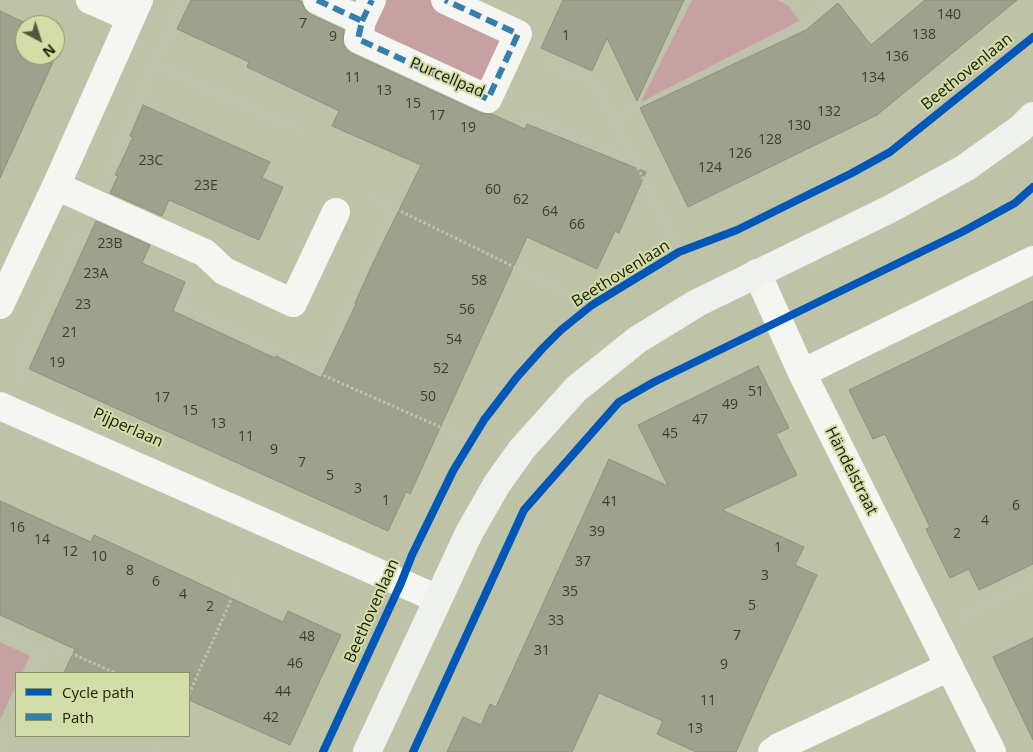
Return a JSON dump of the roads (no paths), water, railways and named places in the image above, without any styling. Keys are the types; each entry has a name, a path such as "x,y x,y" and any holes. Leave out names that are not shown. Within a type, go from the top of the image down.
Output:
{"street":[{"path":"0,305 56,186 135,9 90,0"},
{"name":"Purcellpad","path":"317,0 367,11 358,39 488,98 518,34 445,0"},
{"path":"367,752 469,533 497,484 522,449 576,389 637,340 697,304 890,208 965,168 1021,128 1033,116"},
{"path":"56,186 205,253 224,271 293,303 336,212"},
{"path":"802,373 1033,260"},
{"name":"Händelstraat","path":"756,273 802,373 992,752"},
{"name":"Pijperlaan","path":"0,406 438,599"},
{"path":"772,752 778,747 949,667"}]}
